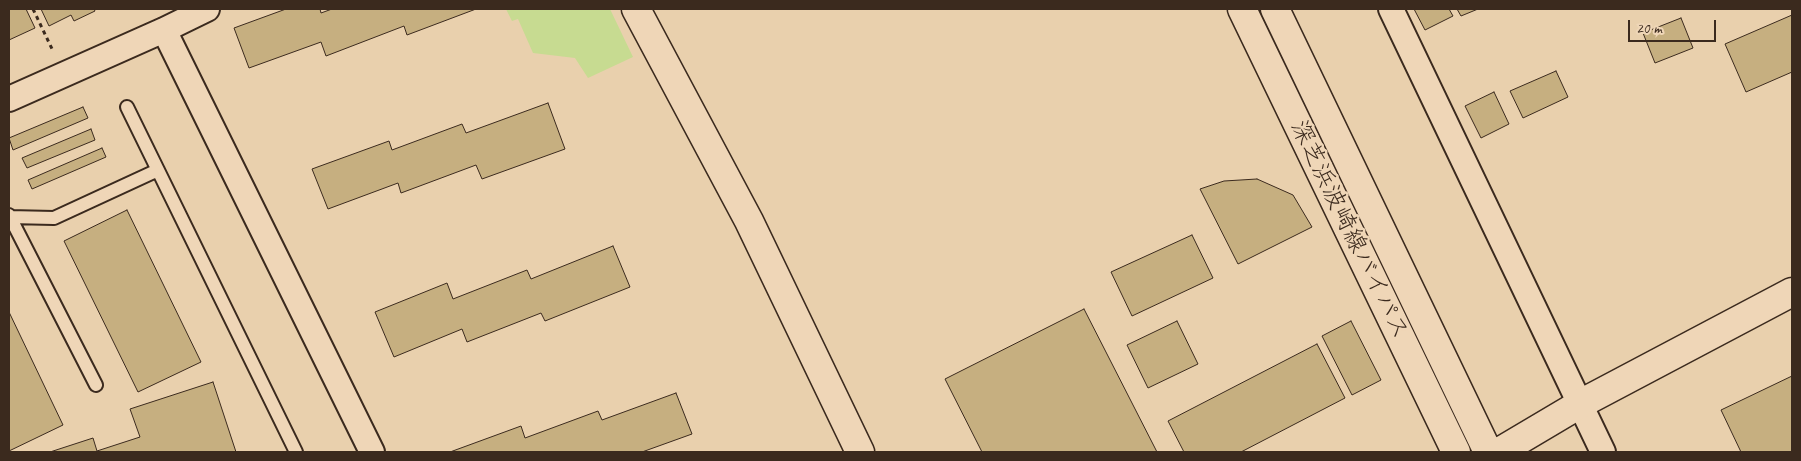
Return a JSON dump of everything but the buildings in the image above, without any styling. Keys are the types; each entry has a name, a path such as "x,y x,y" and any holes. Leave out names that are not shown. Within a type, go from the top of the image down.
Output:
{"main road":[{"path":"636,9 748,221 860,452"},
{"name":"深芝浜波崎線バイパス","path":"1242,9 1456,452"},
{"name":"深芝浜波崎線バイパス","path":"1275,9 1488,452"},
{"path":"1499,452 1580,404 1792,292"}],"street":[{"path":"9,98 164,30 207,9"},
{"path":"1391,9 1603,452"},
{"path":"164,30 372,452"}],"lane":[{"path":"127,107 296,452"},
{"path":"96,385 9,216 54,218 158,170"}],"path":[{"path":"33,9 64,74"}],"green space":[{"path":"506,9 610,9 633,57 588,78 575,58 533,53 518,19 512,21"}]}
